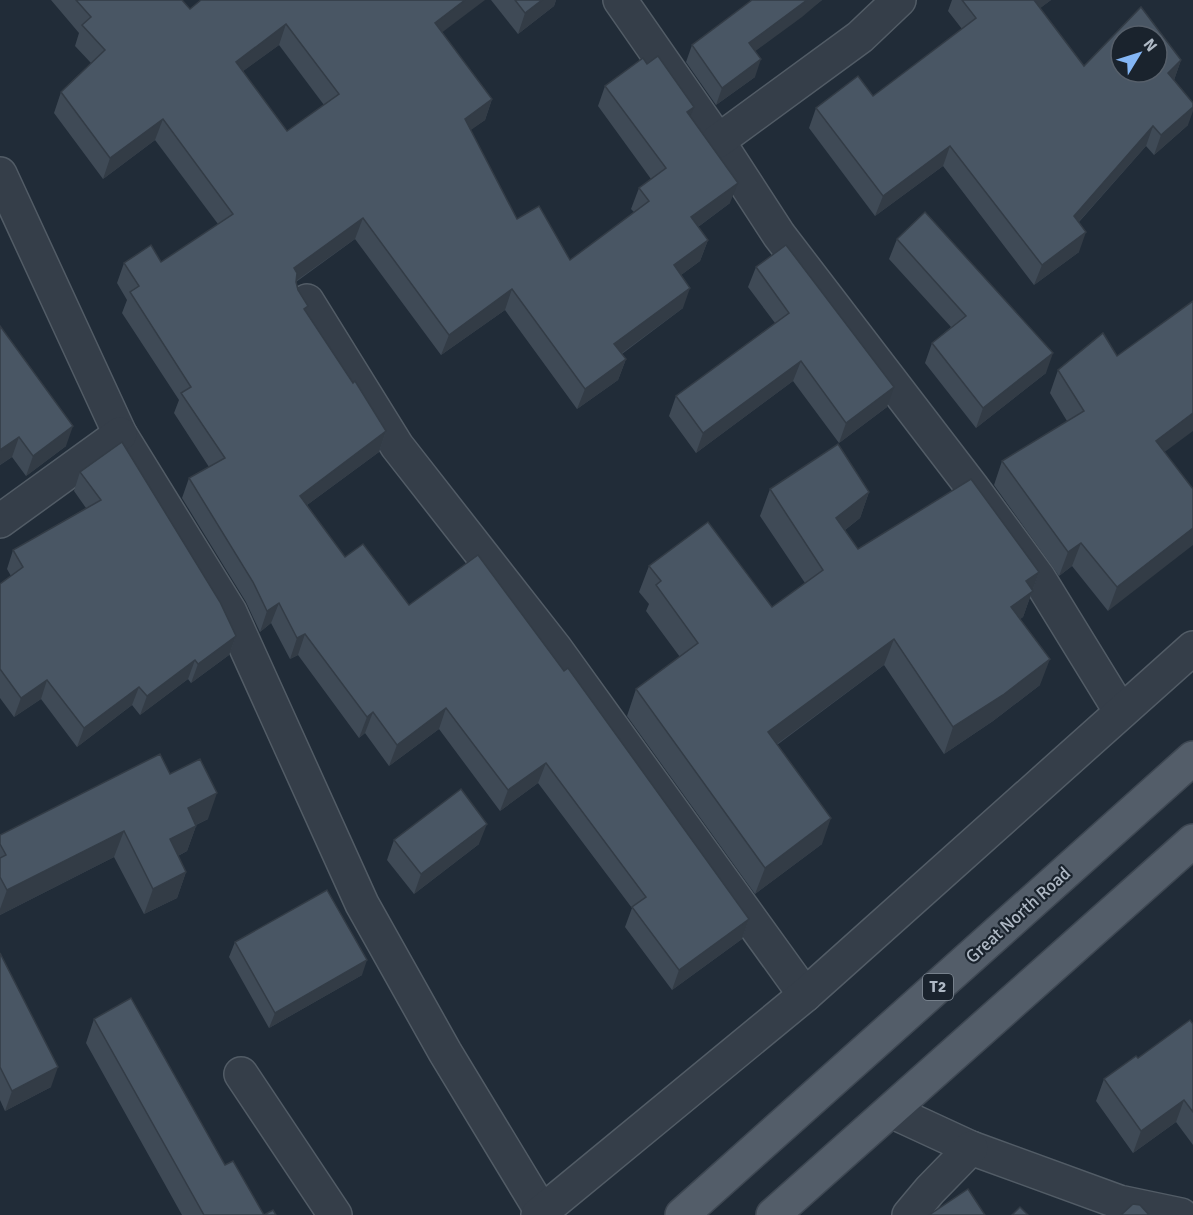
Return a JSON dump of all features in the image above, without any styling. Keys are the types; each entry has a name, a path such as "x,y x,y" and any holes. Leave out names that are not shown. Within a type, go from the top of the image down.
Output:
{"main road":[{"name":"Great North Road","path":"682,1215 1193,758"},
{"path":"773,1215 1193,841"}],"street":[{"path":"620,0 718,141 779,235 1038,577 1121,712"},
{"path":"718,141 860,37 899,0"},
{"path":"0,174 120,434 230,612 362,904 540,1214 805,995 1193,648"},
{"path":"307,301 398,446 555,648 805,995"},
{"path":"0,521 120,434"},
{"path":"241,1074 335,1215"},
{"path":"891,1111 971,1148 1127,1208 1181,1215"},
{"path":"909,1215 971,1148"}],"building":[{"path":"76,0 182,0 190,9 201,0 465,0 435,23 492,99 465,119 517,219 539,206 570,260 649,201 639,188 666,168 605,86 643,58 647,64 658,56 694,107 687,112 738,183 691,217 708,240 674,265 690,288 614,344 626,359 585,389 512,289 449,335 363,218 294,268 297,273 298,290 308,306 304,309 353,383 355,381 386,431 300,496 345,557 363,544 409,605 478,555 564,671 568,668 749,919 679,970 632,907 646,897 546,763 508,790 446,708 397,745 373,712 367,717 305,634 297,638 279,603 267,611 253,582 189,478 225,458 181,393 191,387 130,292 139,286 124,263 151,245 161,262 233,214 163,119 110,158 61,92 105,50 82,25 91,17","holes":["286,24 339,94 287,131 236,62"]},
{"path":"515,0 542,0 525,13"},
{"path":"752,0 807,0 749,43 761,59 722,88 692,45"},
{"path":"962,0 1034,0 1084,66 1109,40 1109,84 1169,84 1169,74 1193,103 1193,107 1161,135 1153,126 1074,216 1086,232 1042,265 950,146 883,196 816,108 858,76 873,96 976,18"},
{"path":"1141,7 1154,24 1125,24"},
{"path":"1169,44 1181,60 1169,72"},
{"path":"925,212 1053,353 983,408 932,343 966,316 897,239"},
{"path":"786,245 894,387 846,423 801,361 703,433 676,396 789,313 756,267"},
{"path":"1193,301 1193,413 1156,441 1193,489 1193,528 1117,587 1081,543 1068,552 1002,461 1084,411 1058,370 1103,333 1117,356"},
{"path":"0,326 73,426 33,456 19,437 0,450"},
{"path":"122,442 220,602 236,636 198,664 195,660 147,696 139,687 84,728 47,680 21,698 0,669 0,584 23,567 13,550 101,500 80,472"},
{"path":"838,444 869,492 836,518 858,549 971,479 1039,572 1026,581 1033,591 1011,607 1050,659 1003,695 953,727 894,639 768,732 831,818 765,868 636,689 698,643 656,585 661,581 649,566 708,522 772,607 823,570 770,489"},
{"path":"160,754 170,774 200,759 217,793 188,808 196,826 170,839 186,872 153,889 124,831 7,890 0,877 0,858 6,855 0,844 0,835"},
{"path":"461,789 487,824 421,874 394,840"},
{"path":"327,890 367,960 275,1013 235,942"},
{"path":"0,953 58,1067 12,1091 0,1067"},
{"path":"131,998 225,1165 233,1161 264,1215 204,1215 94,1019"},
{"path":"1190,1020 1193,1024 1193,1112 1184,1100 1141,1131 1104,1079 1136,1056 1138,1058"},
{"path":"968,1189 985,1215 929,1215"},
{"path":"1133,1204 1140,1205 1149,1215 1121,1215"},
{"path":"1020,1207 1028,1215 1012,1215"},
{"path":"273,1210 276,1215 264,1215"}]}
